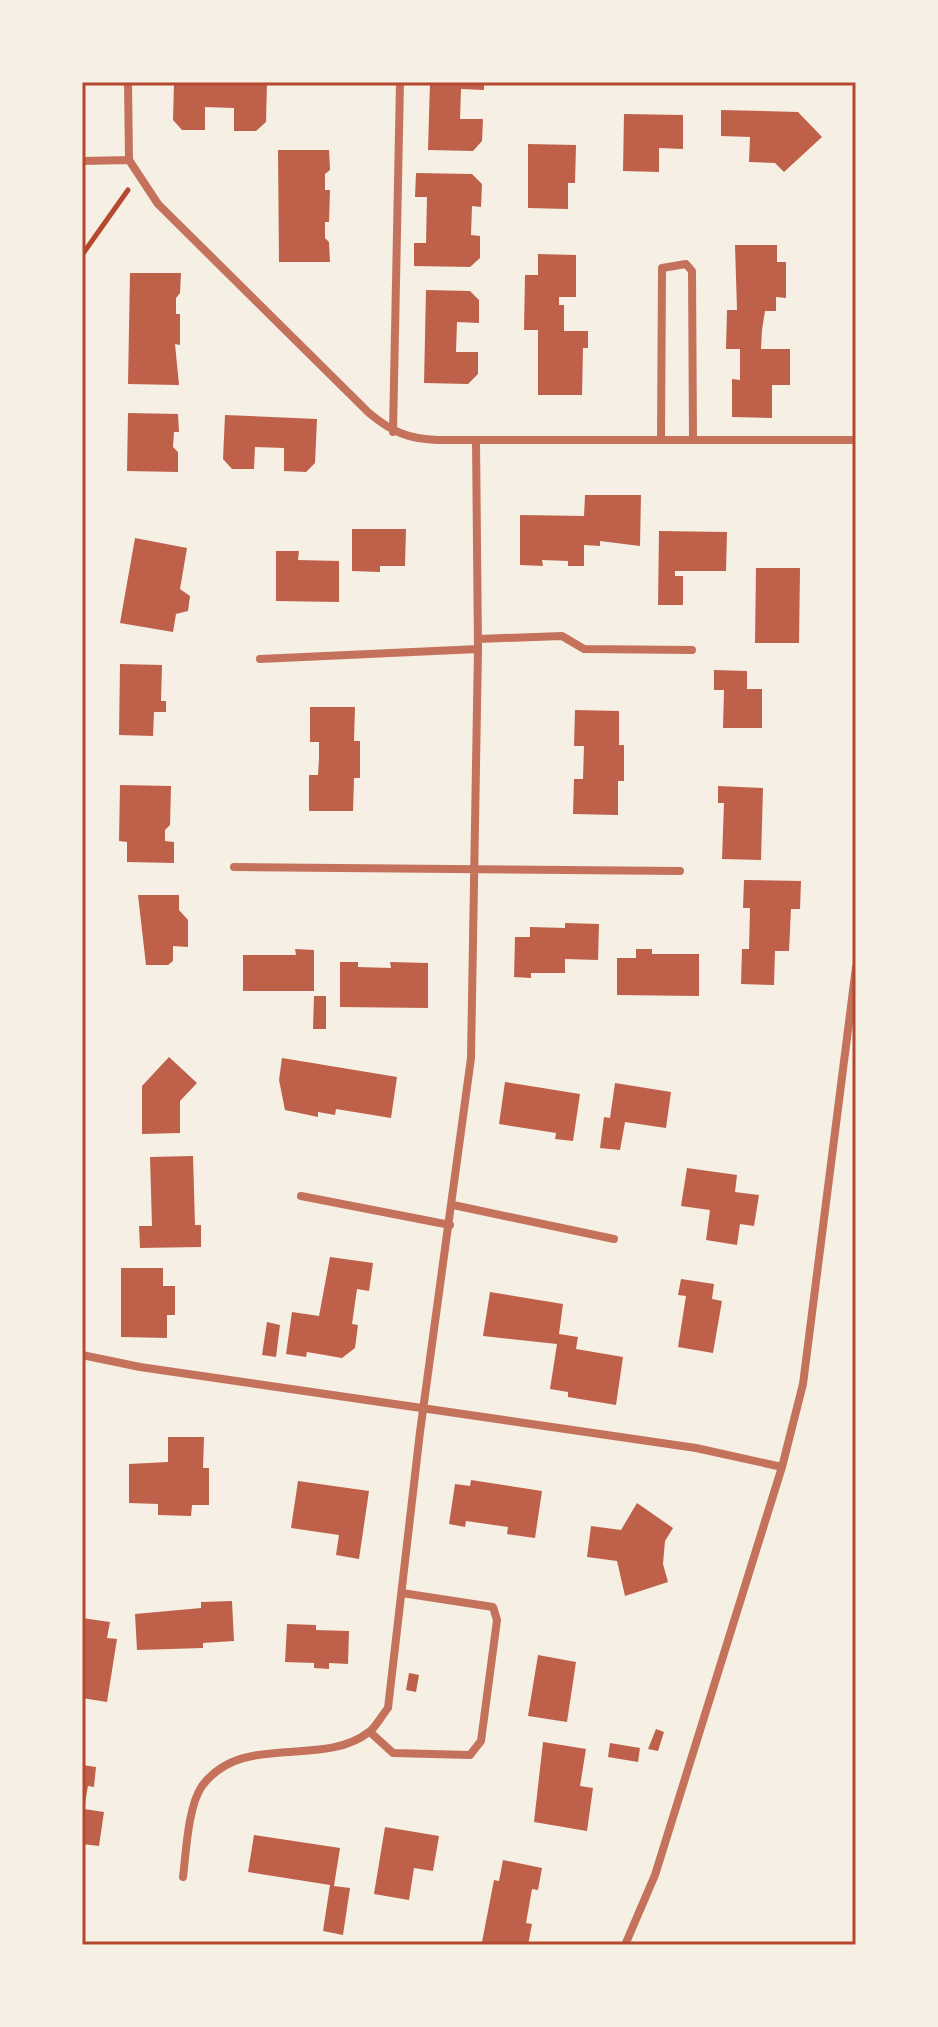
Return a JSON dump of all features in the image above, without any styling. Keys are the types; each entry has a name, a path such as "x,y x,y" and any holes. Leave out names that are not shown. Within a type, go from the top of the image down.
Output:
{"street":[{"path":"128,82 129,160 158,204 369,413 393,432 413,439 856,440"},
{"path":"393,432 400,82"},
{"path":"82,161 129,160"},
{"path":"661,439 662,268 668,264 686,264 692,271 693,439"},
{"path":"183,1877 189,1826 202,1787 224,1768 255,1754 340,1747 370,1732 388,1708 471,1058 478,649 476,440"},
{"path":"478,639 562,636 584,649 692,650"},
{"path":"260,659 478,649"},
{"path":"234,867 680,871"},
{"path":"625,1945 655,1875 782,1467 803,1384 856,967"},
{"path":"301,1196 450,1225"},
{"path":"453,1205 614,1239"},
{"path":"82,1355 140,1367 696,1448 782,1467"},
{"path":"370,1732 393,1753 459,1757 470,1755 481,1741 497,1620 493,1607 402,1593"}],"path":[{"path":"82,255 139,175"}],"building":[{"path":"174,82 267,82 266,122 256,131 234,131 234,108 205,107 205,130 182,130 173,120"},
{"path":"430,82 484,82 484,90 461,89 460,119 483,119 482,141 473,151 428,150"},
{"path":"721,110 798,112 822,137 784,172 775,163 749,162 750,137 721,136"},
{"path":"624,114 683,115 683,149 659,148 659,172 623,171"},
{"path":"528,144 576,145 575,183 568,183 568,209 528,208"},
{"path":"278,150 329,150 330,170 325,174 325,190 330,190 329,222 325,222 325,238 329,242 330,262 279,262"},
{"path":"416,173 472,174 482,184 481,207 472,206 471,235 480,236 480,258 470,267 414,266 414,243 426,243 427,197 415,197"},
{"path":"735,245 777,245 777,262 786,262 786,298 776,297 776,311 765,311 762,330 761,349 790,349 790,385 772,385 772,418 732,417 732,379 740,380 740,349 726,349 727,310 737,310"},
{"path":"538,254 576,255 576,297 559,297 559,305 564,305 564,331 588,331 588,348 583,348 582,395 538,395 538,330 524,330 525,275 538,275"},
{"path":"130,273 181,273 180,293 176,298 176,314 180,314 180,345 175,344 179,385 128,384"},
{"path":"426,290 470,291 479,300 479,323 457,322 456,352 478,352 478,374 468,384 424,383"},
{"path":"128,413 178,414 179,432 174,432 173,447 178,452 178,472 127,471"},
{"path":"225,415 317,419 315,463 306,472 284,471 284,448 255,447 254,469 232,469 223,459"},
{"path":"585,495 641,495 640,546 600,541 600,546 584,545 584,566 568,566 568,561 542,560 543,566 520,565 520,515 584,516"},
{"path":"352,529 406,529 405,566 380,566 380,572 352,571"},
{"path":"659,531 727,532 726,571 675,571 675,576 683,576 683,605 658,605"},
{"path":"135,538 187,548 180,589 190,596 188,611 176,614 173,632 120,623"},
{"path":"276,551 299,551 298,560 339,561 339,602 276,601"},
{"path":"756,568 800,568 799,643 755,643"},
{"path":"120,664 162,665 161,701 166,701 166,712 154,712 153,736 119,735"},
{"path":"714,670 747,671 747,689 762,689 762,728 723,728 724,690 714,690"},
{"path":"310,707 355,707 354,741 360,741 360,778 354,778 353,811 309,811 309,775 318,775 319,759 319,742 310,742"},
{"path":"575,710 619,711 619,745 624,745 624,781 618,781 618,815 573,814 574,779 583,779 584,746 574,746"},
{"path":"120,785 171,786 170,825 165,830 165,841 174,842 174,863 127,862 127,842 119,841"},
{"path":"718,786 763,788 761,860 722,859 724,803 718,803"},
{"path":"744,880 801,881 800,909 791,909 789,951 775,951 774,985 741,984 742,949 749,949 750,908 743,908"},
{"path":"138,895 179,895 179,910 188,920 188,947 173,946 173,961 168,965 146,965"},
{"path":"565,923 599,924 598,960 565,959 565,973 531,973 531,978 514,977 515,937 530,937 530,927 565,928"},
{"path":"295,949 314,950 314,991 243,991 243,955 296,955"},
{"path":"636,949 652,949 652,954 699,954 699,996 617,995 617,958 636,958"},
{"path":"340,962 358,962 358,967 391,968 390,962 428,963 428,1008 340,1007"},
{"path":"314,996 326,996 326,1029 313,1029"},
{"path":"169,1057 197,1083 180,1101 180,1133 142,1134 142,1086"},
{"path":"282,1058 397,1077 391,1118 336,1109 335,1115 318,1112 318,1117 285,1110 279,1080"},
{"path":"505,1082 580,1094 573,1141 555,1139 556,1133 499,1124"},
{"path":"615,1083 671,1092 666,1128 625,1122 620,1150 600,1148 604,1117 610,1118"},
{"path":"193,1156 195,1225 201,1225 201,1247 140,1248 139,1226 152,1226 150,1157"},
{"path":"687,1168 737,1175 735,1192 759,1195 754,1226 740,1224 737,1245 706,1240 710,1210 681,1206"},
{"path":"330,1257 373,1263 369,1291 357,1289 352,1324 358,1325 355,1348 342,1358 307,1352 306,1357 286,1354 292,1312 319,1316"},
{"path":"121,1268 163,1268 163,1286 175,1286 175,1315 167,1315 167,1338 121,1337"},
{"path":"681,1279 714,1284 712,1299 722,1301 713,1353 678,1347 686,1296 678,1295"},
{"path":"490,1292 563,1304 559,1334 578,1337 576,1349 623,1357 616,1405 568,1397 568,1392 550,1389 557,1344 483,1336"},
{"path":"267,1322 280,1325 276,1357 262,1355"},
{"path":"168,1437 204,1437 203,1468 209,1468 209,1505 192,1505 191,1516 158,1515 158,1504 129,1503 129,1464 168,1462"},
{"path":"471,1480 542,1491 535,1538 507,1534 508,1527 466,1521 465,1527 449,1524 455,1484 470,1486"},
{"path":"298,1481 369,1491 359,1559 336,1555 339,1535 291,1528"},
{"path":"637,1503 673,1528 665,1541 663,1564 668,1582 625,1596 617,1561 587,1557 591,1526 621,1530"},
{"path":"232,1601 234,1641 203,1643 203,1648 137,1650 135,1614 201,1608 201,1602"},
{"path":"82,1618 110,1622 107,1638 117,1639 107,1702 82,1698"},
{"path":"287,1624 316,1625 316,1630 349,1631 348,1664 329,1663 329,1669 314,1668 314,1663 285,1662"},
{"path":"538,1655 576,1662 567,1722 528,1716"},
{"path":"409,1673 419,1675 416,1692 406,1690"},
{"path":"656,1729 664,1732 658,1751 648,1749"},
{"path":"543,1742 586,1749 580,1786 593,1788 587,1831 534,1822"},
{"path":"610,1743 640,1748 638,1762 608,1757"},
{"path":"82,1765 96,1767 94,1787 88,1786 84,1809 104,1812 99,1846 82,1844"},
{"path":"385,1827 439,1836 433,1871 414,1868 409,1900 374,1894"},
{"path":"254,1835 340,1848 334,1886 350,1888 343,1935 323,1931 330,1885 248,1872"},
{"path":"503,1860 542,1868 538,1890 532,1889 526,1923 532,1924 528,1945 482,1942 494,1880 499,1881"}]}
